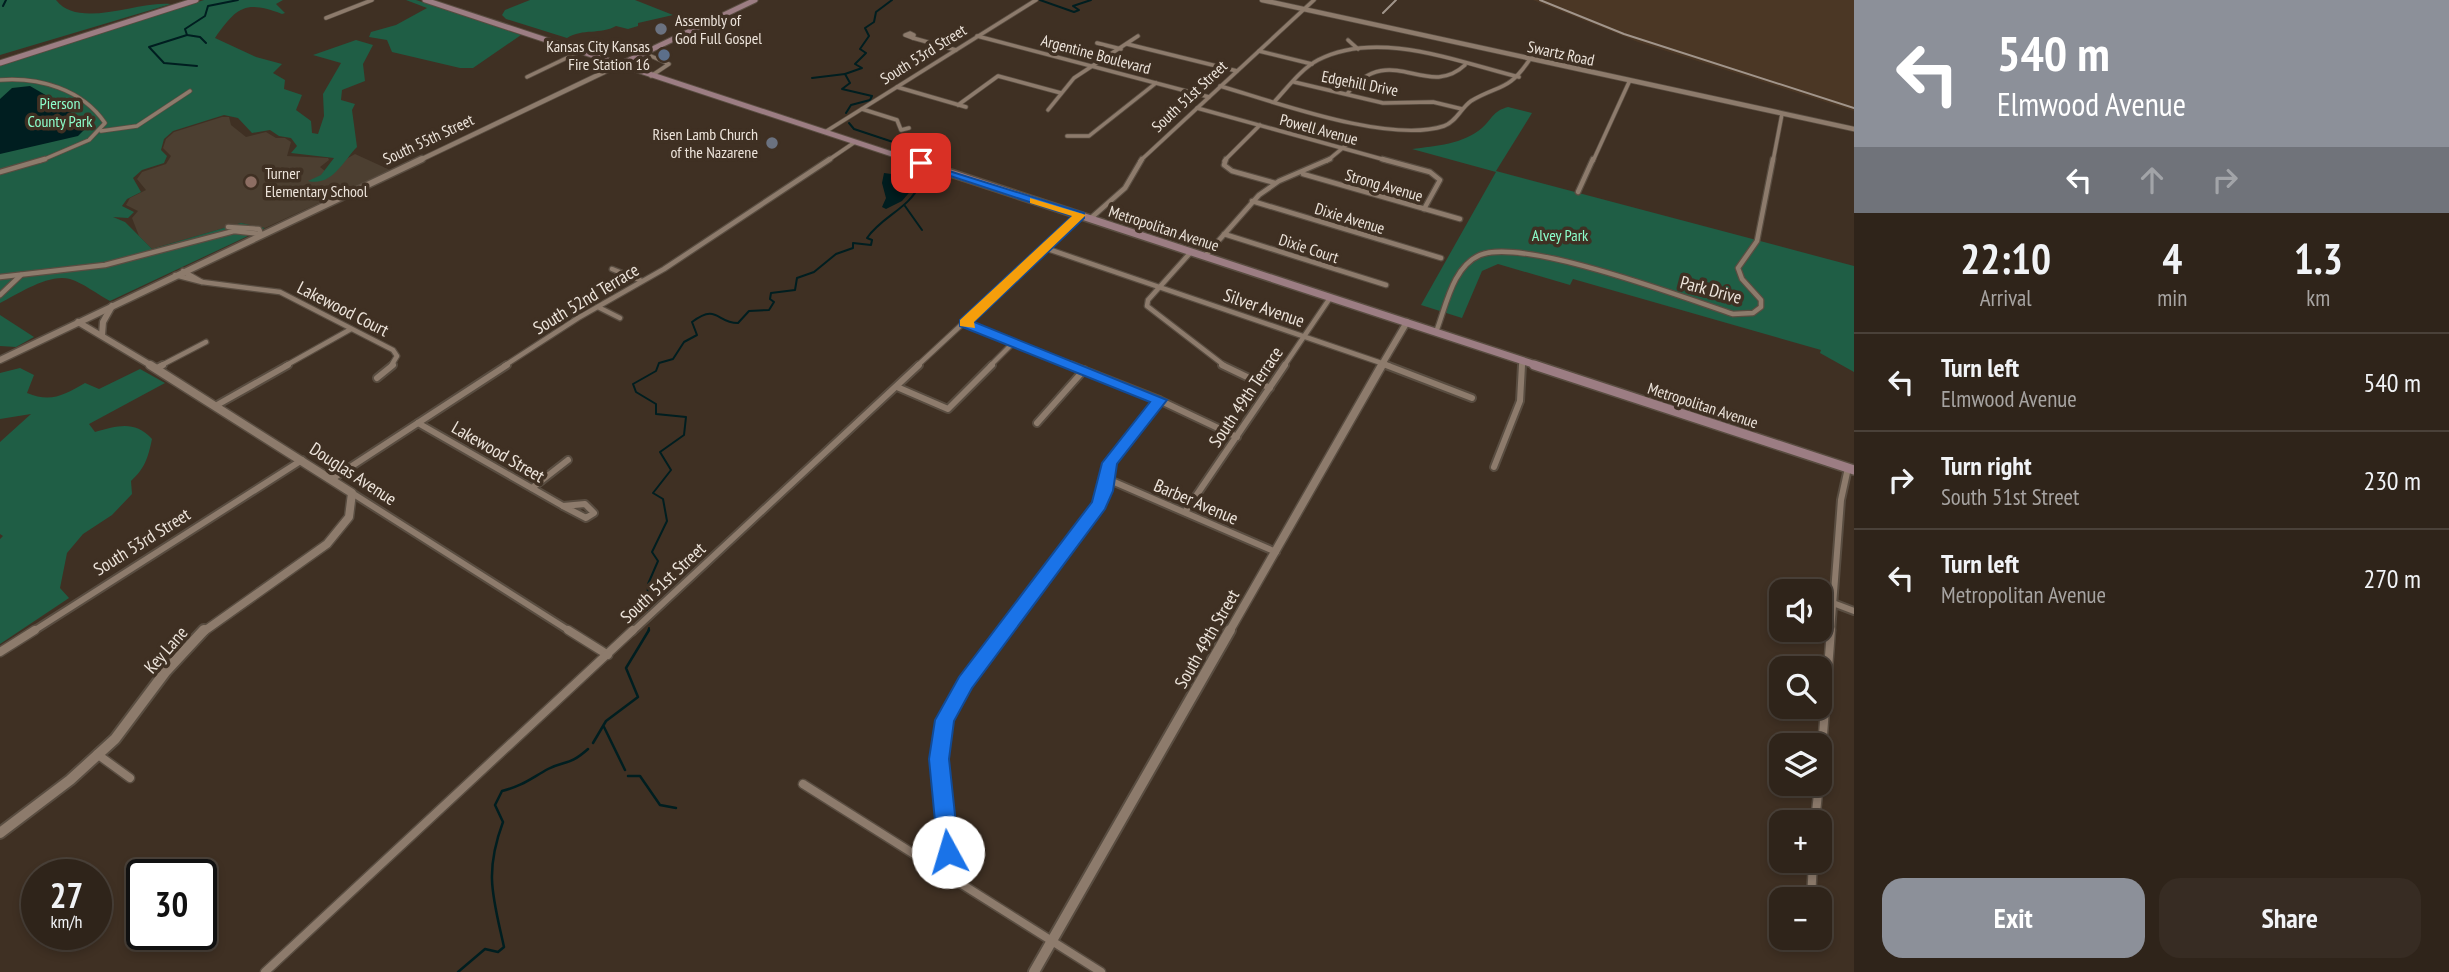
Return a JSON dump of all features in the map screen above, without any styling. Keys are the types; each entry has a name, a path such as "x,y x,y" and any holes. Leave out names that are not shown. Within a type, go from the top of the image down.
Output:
{"main road":[{"path":"0,63 196,0"},
{"name":"Metropolitan Avenue","path":"425,0 1851,469"},
{"name":"South 55th Street","path":"619,65 755,0"}],"street":[{"path":"326,18 372,0"},
{"name":"South 53rd Street","path":"825,132 1036,0"},
{"name":"Swartz Road","path":"1262,0 1854,129"},
{"name":"South 51st Street","path":"1091,218 1125,188 1136,164 1314,0"},
{"name":"Argentine Boulevard","path":"977,36 1209,97"},
{"path":"1048,110 1061,93 1091,65 1121,49 1138,36"},
{"path":"912,38 956,50"},
{"path":"1348,40 1358,49"},
{"path":"1097,43 1121,49"},
{"path":"1128,44 1237,71"},
{"path":"1275,101 1312,64 1335,53 1358,49 1405,52 1518,77"},
{"path":"1259,51 1312,64"},
{"path":"527,77 579,52"},
{"path":"644,53 669,64 651,76"},
{"path":"1220,86 1383,129 1422,131 1444,126 1470,102 1502,91 1518,77 1530,58"},
{"name":"South 55th Street","path":"0,360 619,65"},
{"path":"1346,94 1368,72 1385,70 1441,76 1457,73 1465,65"},
{"path":"958,104 998,76 1061,93"},
{"path":"0,80 29,78 50,83 101,116 105,122 101,131"},
{"path":"1578,192 1630,80"},
{"name":"Edgehill Drive","path":"1294,82 1394,105 1433,102 1462,109"},
{"path":"1067,136 1089,136 1156,83"},
{"path":"897,87 966,107"},
{"path":"0,172 74,148 101,131 138,126 190,91"},
{"name":"Powell Avenue","path":"1197,108 1435,174 1440,185 1424,209"},
{"path":"862,109 899,121"},
{"name":"Park Drive","path":"1436,332 1460,270 1480,255 1512,253 1616,274 1721,311 1753,313 1761,307 1761,300 1741,279 1738,268 1757,240 1782,114"},
{"path":"1260,125 1224,161 1224,165 1232,171 1275,183"},
{"path":"1205,256 1251,201 1275,183 1327,163 1347,149 1356,137"},
{"name":"South 52nd Terrace","path":"332,479 598,307 664,269 855,142"},
{"name":"Strong Avenue","path":"1302,174 1460,219"},
{"name":"Dixie Avenue","path":"1251,201 1441,258"},
{"name":"South 51st Street","path":"265,972 1080,215"},
{"path":"0,277 105,265 234,231 261,234"},
{"name":"Dixie Court","path":"1224,234 1386,285"},
{"name":"Silver Avenue","path":"1045,248 1384,364 1472,398"},
{"path":"1191,252 1148,300 1147,306 1228,369 1269,387"},
{"path":"612,269 642,281"},
{"name":"Lakewood Court","path":"183,271 202,282"},
{"path":"0,295 21,275"},
{"name":"Lakewood Court","path":"175,275 202,282 280,292 393,350 397,356 394,363 377,378"},
{"name":"South 49th Terrace","path":"1185,512 1331,298"},
{"path":"102,335 103,322 112,306"},
{"path":"598,307 620,318"},
{"name":"Douglas Avenue","path":"78,322 217,405 608,655"},
{"name":"South 49th Street","path":"1034,972 1407,322"},
{"path":"965,323 1159,400 1237,436"},
{"path":"217,405 351,329"},
{"path":"157,368 206,342"},
{"path":"897,387 948,409 1013,343"},
{"path":"1494,467 1520,401 1522,360"},
{"path":"1037,423 1084,370"},
{"path":"951,875 939,759 944,720 965,682 1099,505 1105,491 1105,478 1110,463 1159,400"},
{"name":"Lakewood Street","path":"418,423 563,506"},
{"name":"South 53rd Street","path":"0,653 302,460"},
{"path":"531,488 568,460"},
{"path":"1823,733 1841,500 1851,469"},
{"name":"Barber Avenue","path":"1105,478 1276,552"},
{"name":"Key Lane","path":"0,833 115,739 166,671 207,627 327,544 349,517 352,493"},
{"path":"1833,603 1854,611"},
{"path":"97,754 131,778"},
{"path":"803,784 1101,972"}],"shaded area":[{"path":"1533,0 1854,0 1854,111 1638,42"},
{"name":"Turner Elementary School","path":"229,117 231,125 246,137 266,132 276,138 285,138 291,142 287,156 328,158 320,167 325,171 355,154 390,170 265,228 241,223 152,249 139,236 132,218 138,211 126,205 130,198 146,190 137,179 142,172 166,164 171,156 163,148 166,139 174,132"}],"green space":[{"path":"0,0 56,0 66,9 79,13 171,4 0,55"},
{"name":"Pierson County Park","path":"204,0 283,0 276,4 285,13 259,7 243,9 230,19 215,38 256,57 282,64 273,73 285,80 284,89 302,95 296,110 311,121 312,133 318,134 324,116 323,94 341,63 313,55 356,40 373,45 363,64 365,81 342,90 341,100 355,104 352,110 357,147 331,176 316,182 308,181 321,175 334,158 291,153 297,146 291,138 279,136 270,130 252,133 238,118 224,115 173,131 164,139 161,150 167,156 164,163 142,170 133,178 141,192 127,199 122,206 134,212 128,218 113,217 125,222 152,249 241,223 265,228 110,301 80,283 62,278 34,285 0,303 0,66"},
{"path":"406,0 416,0 521,35 473,68 460,68 392,52 387,40 369,37 371,32 396,25 427,8"},
{"path":"530,0 635,0 673,15 638,23 638,26 628,29 616,26 567,38 506,19 502,15 505,10"},
{"name":"Alvey Park","path":"1508,107 1532,113 1496,171 1854,266 1854,372 1820,353 1821,350 1573,279 1570,285 1498,264 1482,271 1462,318 1421,305 1496,172 1412,149 1467,138 1482,128 1496,113"},
{"path":"0,315 34,337 16,347 0,346"},
{"path":"20,368 34,375 27,393 43,397 64,394 85,383 99,389 140,369 165,383 89,424 95,432 125,426 145,433 152,439 143,467 131,481 132,494 112,515 83,534 67,553 60,588 69,598 0,644 0,539 3,536 0,534 0,442 31,414 0,419 0,373"}],"water":[{"path":"30,86 56,101 88,126 78,136 0,154 0,99 12,88"},
{"path":"884,173 906,176 914,187 902,201 886,209 882,207 886,198 882,183"}],"waterway":[{"path":"3,6 6,0"},
{"path":"187,35 185,29 205,16 208,6 238,0"},
{"path":"845,74 862,68 855,64 866,53 860,49 869,36 865,28 874,22 876,12 892,0"},
{"path":"1040,0 1074,12 1079,10 1073,6 1091,0"},
{"path":"187,35 200,37 206,43"},
{"path":"187,35 149,47 164,63 197,66"},
{"path":"812,78 845,74"},
{"path":"845,74 850,83 842,89 872,96 870,100 851,105 846,113"},
{"path":"849,123 854,129 902,145 905,155"},
{"path":"898,165 895,162 899,159"},
{"path":"647,610 648,584 658,561 652,552 667,521 663,499 653,493 671,470 660,452 684,435 686,417 656,414 656,404 636,392 633,384 656,371 659,363 673,359 684,342 697,335 692,322 712,314 738,323 749,311 769,310 774,302 770,299 771,293 795,290 797,278 814,272 836,254 853,248 853,243 871,245 872,240 867,238 873,230 909,200 920,184"},
{"path":"905,206 922,230"},
{"path":"593,743 606,721 638,697 626,668 648,631"},
{"path":"604,727 625,770"},
{"path":"458,972 485,949 498,952 504,947 492,885 494,856 503,822 495,805 502,791 572,760 588,749"},
{"path":"628,776 640,776 660,805 676,808"}],"railway":[{"path":"1383,13 1396,0"},
{"path":"1540,0 1624,34 1854,108"}],"slow traffic":[{"path":"970,325 965,323 1080,215 1034,200"}],"place":[{"name":"Assembly of God Full Gospel","path":"661,29"},
{"name":"Kansas City Kansas Fire Station 16","path":"664,55"},
{"name":"Risen Lamb Church of the Nazarene","path":"772,143"},
{"name":"Turner Elementary School","path":"251,182"}],"route":[{"path":"921,163 1080,215 965,323 1159,400 1110,463 1105,478 1105,491 1099,505 965,682 944,720 939,759 948,852"}]}
